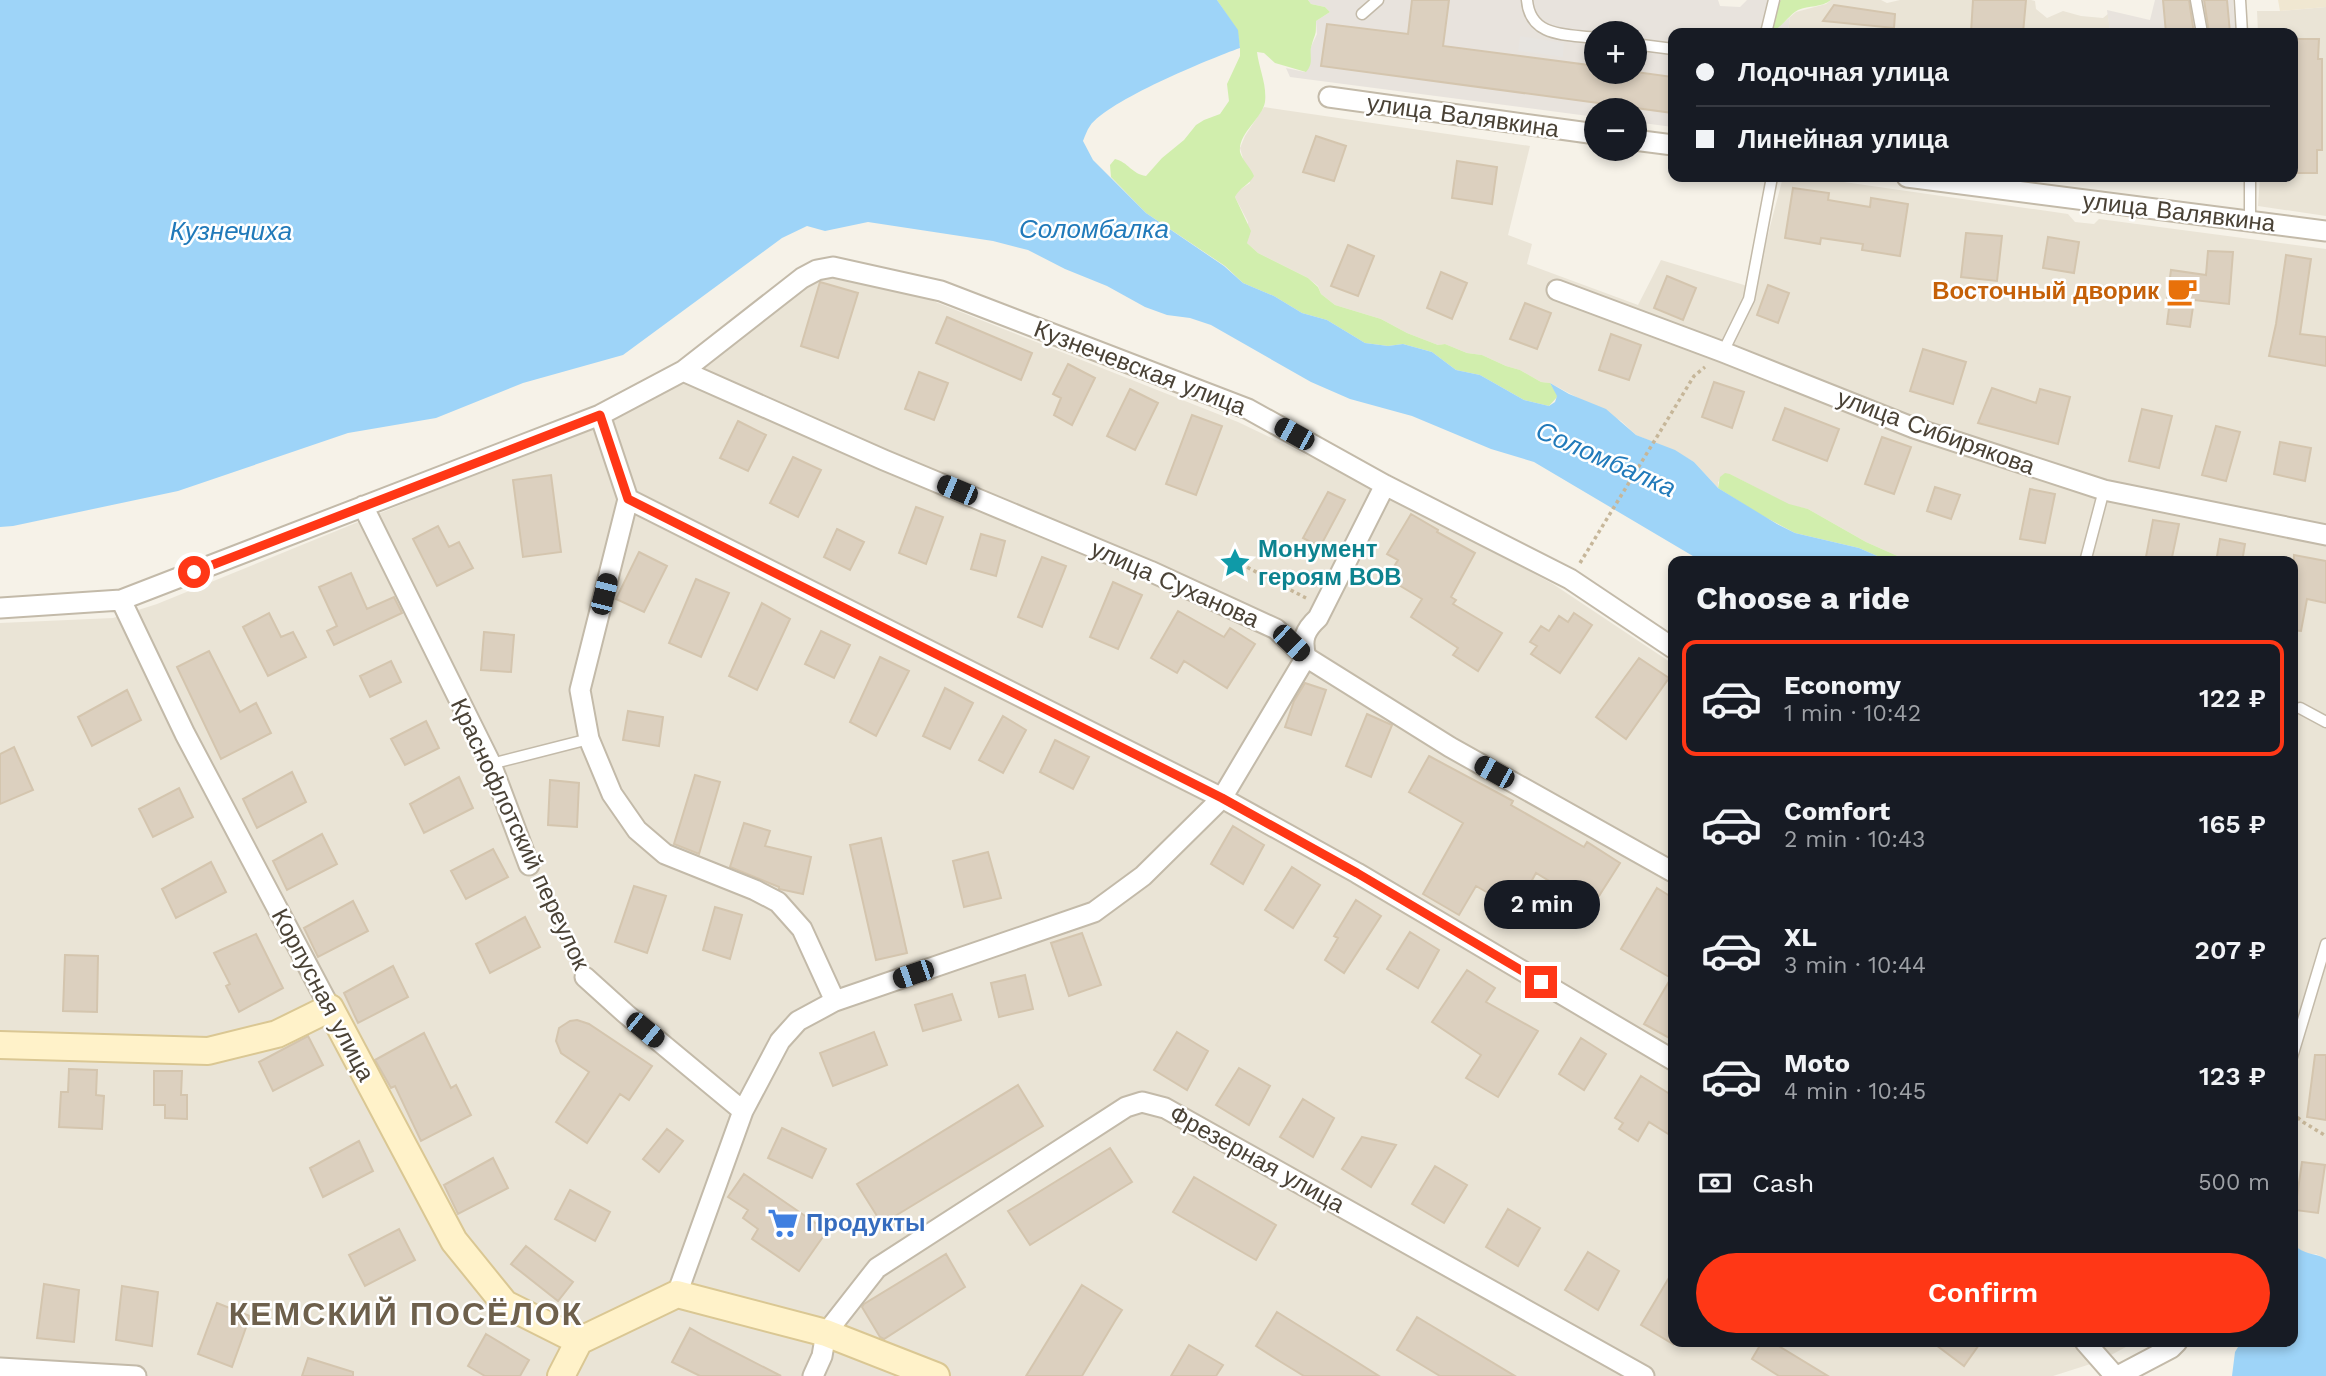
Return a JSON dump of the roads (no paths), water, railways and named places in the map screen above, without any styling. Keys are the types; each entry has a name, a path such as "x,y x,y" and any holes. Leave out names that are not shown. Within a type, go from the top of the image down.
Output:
{"street":[{"name":"улица Валявкина","path":"1329,97 1584,132"},
{"path":"1647,142 1668,144"},
{"name":"улица Валявкина","path":"1946,182 2326,231"},
{"name":"Кузнечевская улица","path":"0,608 121,600 600,415 683,370 802,278 817,270 833,267 941,291 1248,409 1385,485 1570,579 1668,645"},
{"name":"улица Сибирякова","path":"1557,290 1914,428 2105,490 2326,535"},
{"name":"улица Суханова","path":"683,370 884,460 1150,571 1276,629 1306,657 1450,747 1668,869"},
{"path":"600,415 628,499 580,690 589,739 612,794 637,830 665,854 778,902 802,929 835,1001"},
{"path":"677,1294 743,1111 780,1041 798,1021 835,1001 1094,912 1143,876 1222,798 1306,657 1302,643 1307,628 1318,618 1385,485"},
{"path":"628,499 1222,798 1357,873 1668,1057"},
{"name":"Краснофлотский переулок","path":"363,506 491,764 529,865"},
{"name":"Корпусная улица","path":"121,600 185,734 454,1241 505,1304 579,1341"},
{"name":"Краснофлотский переулок","path":"585,976 626,1014 743,1111"},
{"path":"0,1045 208,1051 277,1034 330,1008"},
{"name":"Фрезерная улица","path":"813,1376 822,1356 826,1333 877,1268 1126,1107 1142,1102 1165,1108 1644,1376"},
{"path":"561,1376 579,1341 677,1294 826,1333 936,1376"},
{"path":"2090,1347 2117,1376 2170,1347"},
{"path":"0,1368 134,1376"}],"lane":[{"path":"1362,14 1378,0"},
{"path":"1527,0 1532,19 1542,29 1584,36"},
{"path":"1767,28 1774,0"},
{"path":"2196,0 2201,28"},
{"path":"2240,0 2242,28"},
{"path":"1647,46 1668,48"},
{"path":"1723,352 1749,299 1771,182"},
{"path":"2250,182 2250,221"},
{"path":"2087,556 2105,490"},
{"path":"2300,708 2326,722"},
{"path":"491,764 589,739"},
{"path":"2298,1037 2326,944"}],"water":[{"name":"Кузнечиха","path":"0,0 1217,0 1238,30 1240,48 1160,82 1116,105 1090,126 1083,141 1093,160 1146,213 1224,266 1243,283 1274,296 1302,313 1327,320 1365,343 1388,346 1403,344 1432,352 1456,370 1480,375 1524,400 1549,406 1555,402 1557,396 1550,383 1606,409 1636,435 1675,450 1694,462 1718,488 1777,524 1795,533 1859,548 1877,556 1693,556 1534,462 1491,449 1412,416 1350,399 1311,382 1211,325 1145,307 1107,286 1028,250 993,241 868,222 825,231 807,226 782,238 623,355 523,383 436,418 348,433 178,491 0,527"},
{"path":"2298,1248 2326,1259 2326,1376 2232,1376 2238,1347 2298,1347"}],"place":[{"name":"Восточный дворик","path":"2182,291"},
{"name":"Монумент героям ВОВ","path":"1235,563"},
{"name":"Продукты","path":"783,1223"}],"district":[{"name":"КЕМСКИЙ ПОСЁЛОК","path":"406,1314"}],"water label":[{"name":"Соломбалка","path":"1094,229"},
{"name":"Соломбалка","path":"1606,459"}]}
